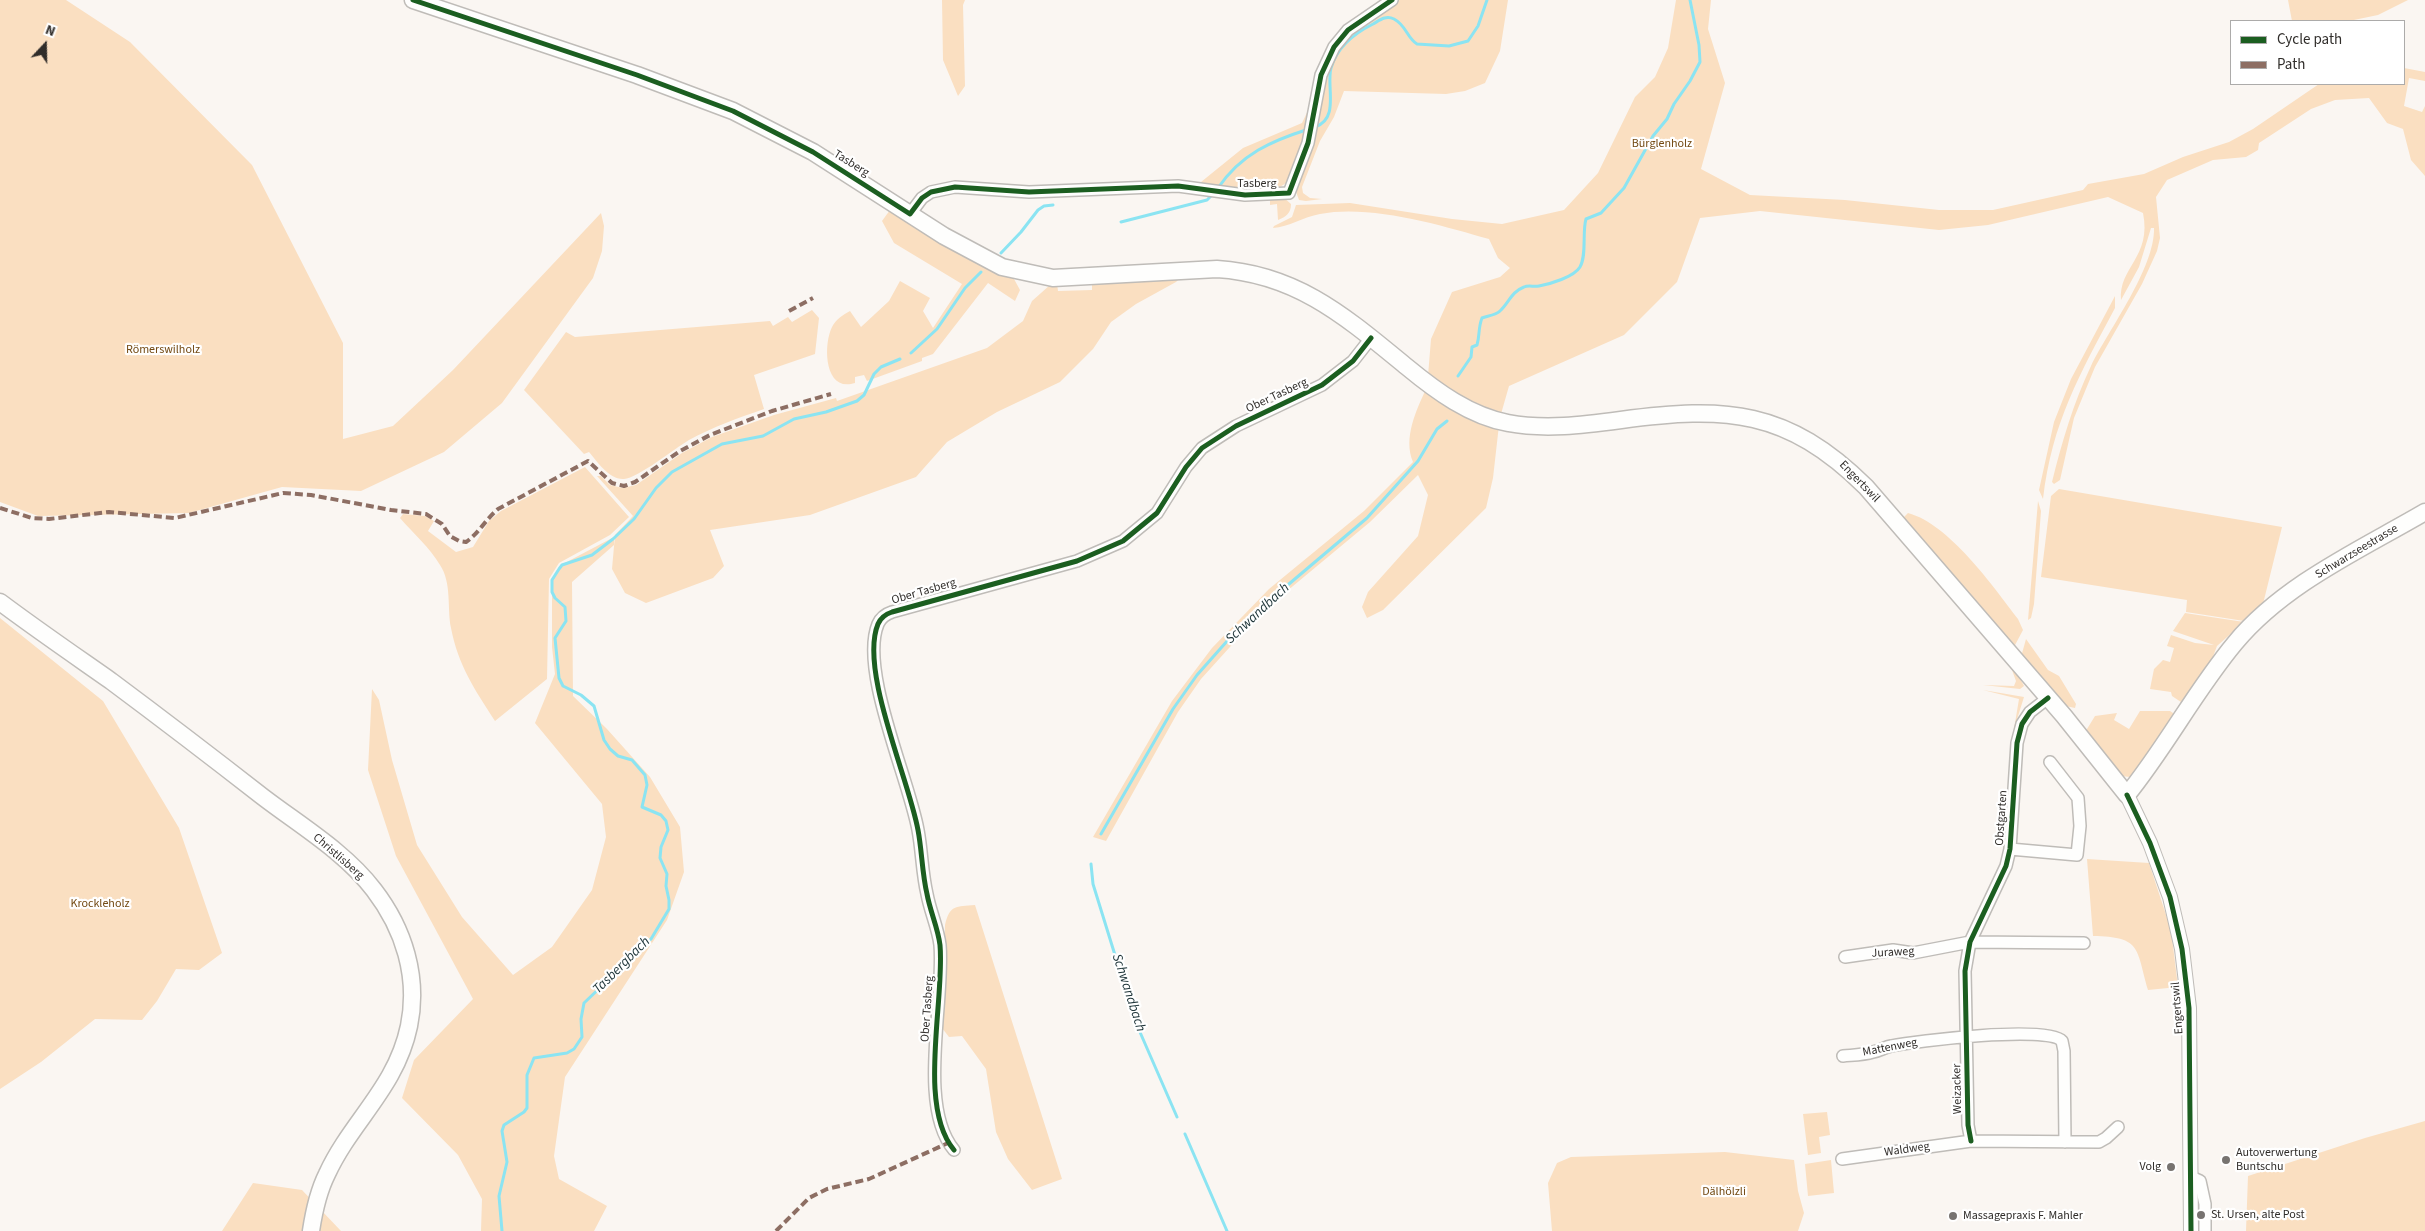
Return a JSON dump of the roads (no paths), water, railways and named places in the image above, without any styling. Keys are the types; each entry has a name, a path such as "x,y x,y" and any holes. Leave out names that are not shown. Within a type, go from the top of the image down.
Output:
{"main road":[{"name":"Tasberg","path":"413,0 637,75 733,111 813,152 979,256 1002,267 1034,276 1053,278 1217,269 1261,275 1286,283 1312,295 1332,308 1428,384 1470,410"},
{"name":"Engertswil","path":"1470,410 1508,423 1569,426 1665,414 1703,412 1742,416 1780,426 1815,444 1841,462 1866,487 2048,698 2127,795"},
{"name":"Schwarzseestrasse","path":"2127,795 2236,642 2262,615 2331,566 2425,512"},
{"name":"Christlisberg","path":"0,602 165,722 348,862 374,891 396,928 408,959 412,983 412,1002 406,1038 397,1062 384,1087 345,1143 327,1173 315,1206 311,1231"}],"street":[{"name":"Tasberg","path":"910,214 922,198 931,192 955,187 1029,192 1162,186 1260,196 1291,197 1309,136 1322,75 1334,47 1348,30 1392,0"},
{"name":"Ober Tasberg","path":"954,1150 948,1143 940,1123 936,1090 935,1060 941,976 939,943 927,895 916,818 879,695 875,646 878,624 881,618 892,612 1077,561 1123,541 1157,513 1190,461 1211,440 1236,426 1322,386 1353,361 1372,338"},
{"name":"Obstgarten","path":"1967,1036 1965,972 1970,942 1998,887 2010,849 2017,743 2022,724 2030,712 2048,698"},
{"name":"Obstgarten","path":"2010,849 2077,855 2080,826 2078,798 2050,762"},
{"name":"Engertswil","path":"2127,795 2150,843 2170,897 2182,950 2189,1008 2191,1231"},
{"path":"1970,942 2084,943"},
{"name":"Juraweg","path":"1845,957 1893,950 1913,953 1970,942"},
{"path":"1967,1036 2044,1034 2061,1038 2064,1051 2065,1142"},
{"name":"Mattenweg","path":"1843,1056 1875,1052 1888,1046 1967,1036"},
{"name":"Weizacker","path":"1967,1036 1968,1125 1971,1141"},
{"path":"1971,1141 2101,1141 2118,1128"},
{"name":"Waldweg","path":"1842,1159 1971,1141"},
{"path":"2191,1177 2200,1182 2203,1190 2205,1231"}],"waterway":[{"name":"Tasbergbach","path":"1315,127 1323,123 1330,110 1330,75 1334,60 1342,47 1353,36 1388,18 1398,22 1417,44 1449,46 1468,41 1478,26 1487,0"},
{"name":"Schwandbach","path":"1458,376 1471,357 1472,347 1477,345 1482,318 1498,312 1520,289 1526,286 1544,285 1561,279 1573,274 1580,267 1583,256 1586,219 1601,213 1624,188 1653,136 1667,119 1700,62 1699,45 1690,0"},
{"name":"Tasbergbach","path":"1218,188 1237,166 1258,150 1282,138 1309,129"},
{"name":"Tasbergbach","path":"1121,222 1207,200 1214,193"},
{"path":"1001,253 1038,210 1044,206 1053,205"},
{"name":"Tasbergbach","path":"911,353 937,329 965,288 981,272"},
{"name":"Tasbergbach","path":"502,1231 499,1196 507,1162 502,1131 504,1125 527,1108 527,1075 534,1058 567,1053 574,1049 582,1037 581,1019 584,1003 651,939 669,909 666,886 667,874 660,858 661,847 668,830 666,821 661,815 642,807 647,785 645,775 632,760 618,756 610,749 604,740 594,706 581,695 563,686 559,678 555,638 566,621 565,607 555,598 552,592 552,580 562,565 592,555 613,539 634,519 656,488 672,472 722,444 763,436 794,419 826,412 857,401 864,395 874,374 881,367 900,359"},
{"name":"Schwandbach","path":"1101,834 1173,709 1197,675 1244,622 1367,518 1418,461 1437,429 1447,421"},
{"name":"Schwandbach","path":"1091,864 1093,884 1136,1023 1177,1117"},
{"name":"Schwandbach","path":"1185,1134 1227,1231"}],"place":[{"name":"Autoverwertung Buntschu","path":"2226,1160"},
{"name":"Volg","path":"2171,1167"},
{"name":"St. Ursen, alte Post","path":"2201,1215"},
{"name":"Massagepraxis F. Mahler","path":"1953,1216"}],"park label":[{"name":"Bürglenholz","path":"1662,144"},
{"name":"Römerswilholz","path":"163,350"},
{"name":"Krockleholz","path":"100,904"},
{"name":"Dälhölzli","path":"1724,1192"}]}
